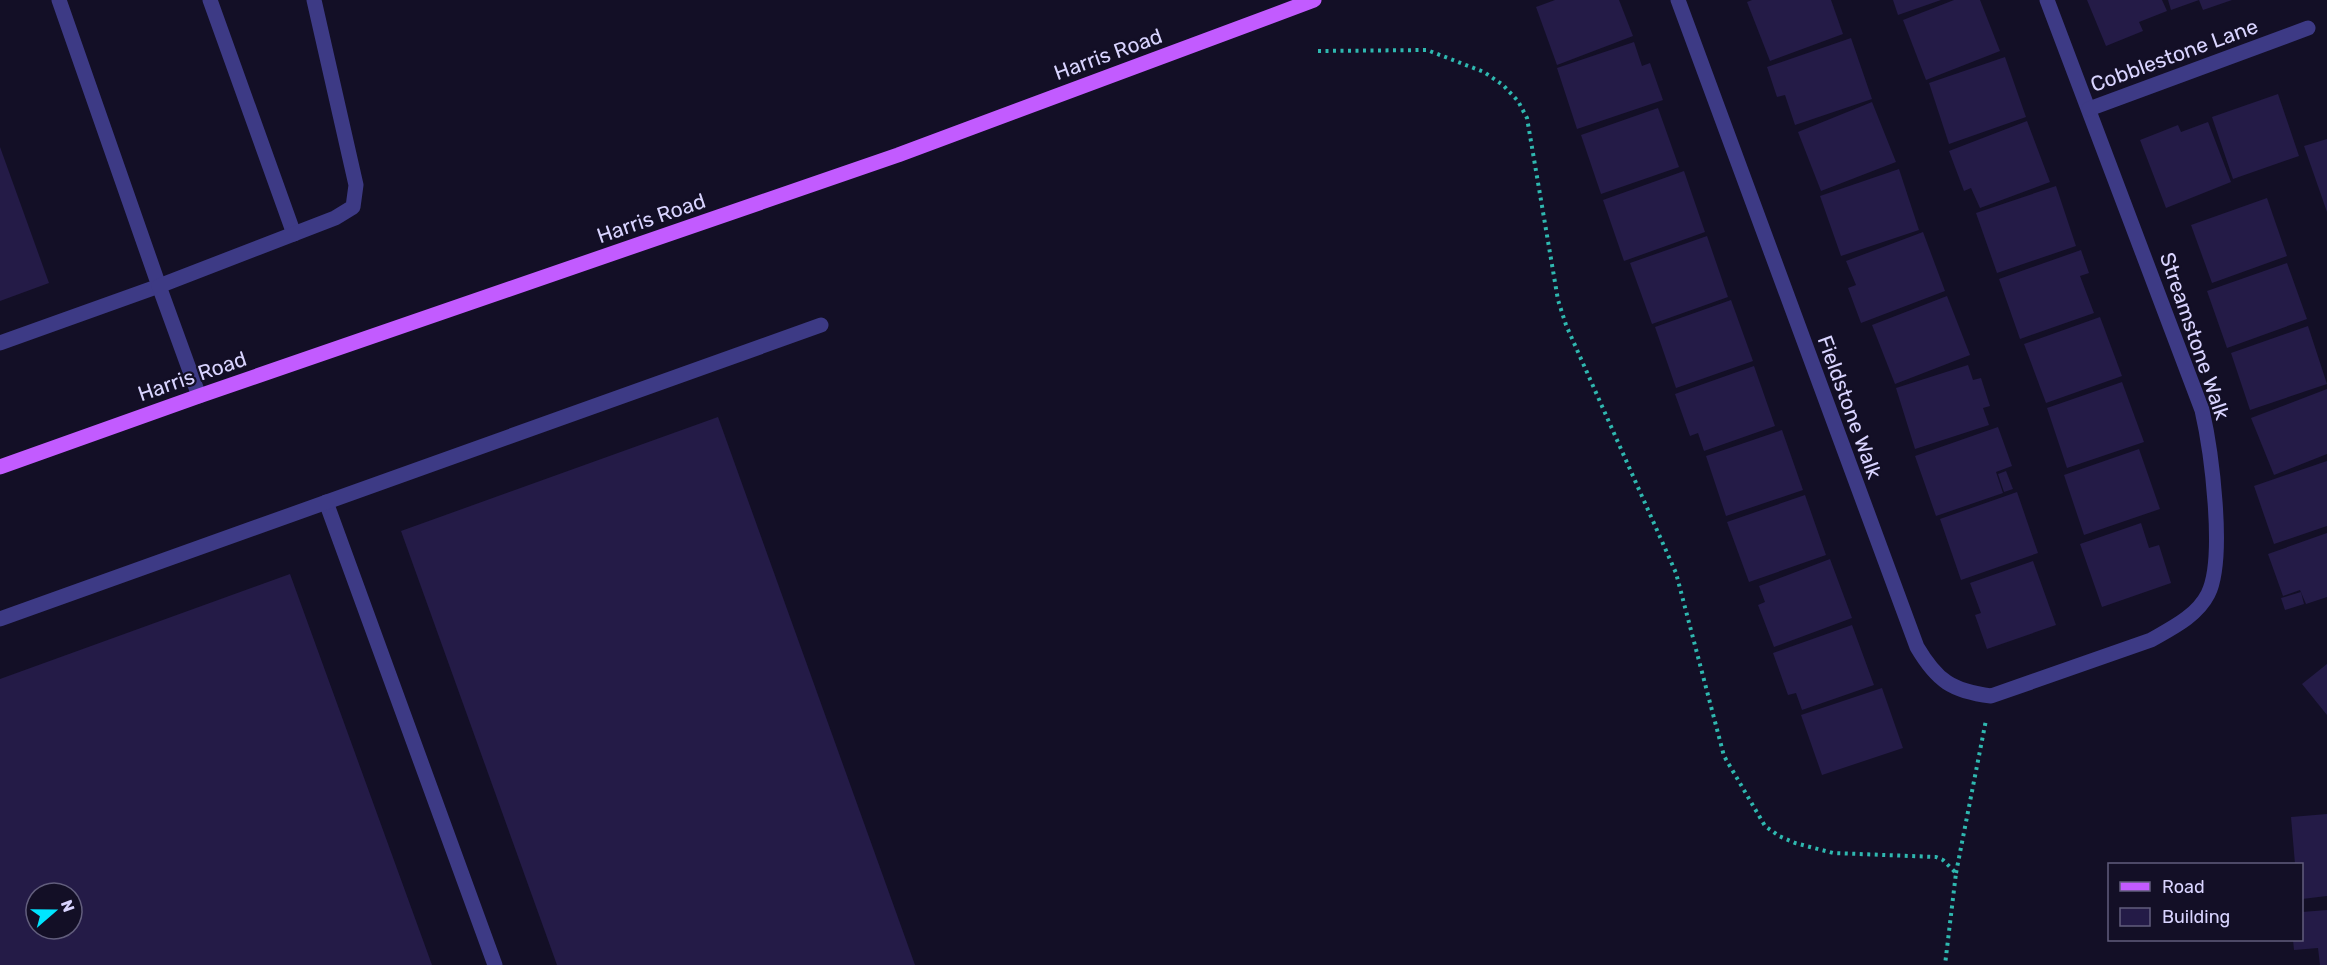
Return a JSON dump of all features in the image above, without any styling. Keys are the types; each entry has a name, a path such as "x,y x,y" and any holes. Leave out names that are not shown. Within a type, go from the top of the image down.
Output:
{"main road":[{"name":"Harris Road","path":"0,467 898,155 1314,0"}],"street":[{"path":"59,0 199,396"},
{"path":"210,0 294,234"},
{"path":"0,343 159,286 294,234 335,218 353,207 356,185 314,0"},
{"name":"Fieldstone Walk","path":"1678,0 1917,648 1929,667 1948,683 1966,693 1991,696 2085,664"},
{"name":"Streamstone Walk","path":"2047,0 2202,410 2212,464 2216,544 2214,573 2208,593 2196,611 2174,627 2151,639 2085,664"},
{"name":"Cobblestone Lane","path":"2089,109 2308,28"},
{"path":"0,619 821,325"},
{"path":"326,502 495,965"}],"path":[{"path":"1318,51 1427,50 1484,72 1503,85 1518,100 1527,118 1558,300 1566,325 1676,573 1718,740 1731,771 1765,826 1779,836 1795,843 1833,853 1936,857 1943,860 1956,873"},
{"path":"1945,965 1956,873 1991,696"}],"building":[{"path":"1555,0 1619,0 1633,36 1557,65 1536,7"},
{"path":"1752,0 1831,0 1843,34 1770,61 1747,2"},
{"path":"1893,0 1941,0 1898,15"},
{"path":"1954,0 1980,0 2000,51 1926,80 1903,20"},
{"path":"2087,0 2162,0 2167,11 2139,22 2143,31 2106,46"},
{"path":"2168,0 2199,0 2171,10"},
{"path":"2199,0 2232,0 2203,10"},
{"path":"1851,38 1872,99 1795,125 1785,95 1777,97 1767,67"},
{"path":"1634,42 1642,66 1650,63 1663,100 1577,129 1557,68"},
{"path":"2005,57 2026,117 1949,144 1929,83"},
{"path":"2278,94 2299,156 2233,179 2212,117"},
{"path":"1872,102 1896,162 1821,191 1798,132"},
{"path":"1658,108 1679,167 1601,194 1581,135"},
{"path":"2027,121 2050,182 1980,208 1971,188 1964,191 1949,151"},
{"path":"2208,122 2231,182 2166,208 2140,140 2178,125 2181,132"},
{"path":"2327,139 2327,212 2304,146"},
{"path":"0,147 49,283 0,301"},
{"path":"1899,169 1919,230 1841,256 1820,196"},
{"path":"1684,171 1705,232 1624,261 1603,200"},
{"path":"2056,186 2076,246 1997,273 1976,213"},
{"path":"2267,198 2287,256 2212,283 2191,225"},
{"path":"1923,232 1945,291 1861,323 1848,288 1856,285 1846,261"},
{"path":"1707,236 1728,297 1652,324 1630,263"},
{"path":"2081,250 2089,273 2080,276 2094,313 2020,339 1999,279"},
{"path":"2287,263 2307,319 2227,348 2207,291"},
{"path":"1947,296 1970,355 1895,384 1872,325"},
{"path":"1731,300 1753,361 1676,388 1655,327"},
{"path":"2100,317 2122,376 2046,403 2024,344"},
{"path":"2308,326 2327,384 2250,410 2231,353"},
{"path":"1968,365 1973,380 1981,378 1990,406 1983,408 1989,425 1915,449 1896,388"},
{"path":"1754,366 1775,426 1704,451 1698,433 1690,436 1675,394"},
{"path":"2122,382 2144,442 2067,468 2047,408"},
{"path":"2327,389 2327,454 2274,475 2251,418"},
{"path":"718,417 915,965 557,965 401,531"},
{"path":"1998,427 2012,466 1996,472 2003,493 1936,516 1915,456"},
{"path":"1782,430 1803,490 1726,516 1706,456"},
{"path":"2139,449 2160,509 2084,535 2064,475"},
{"path":"2327,461 2327,526 2274,544 2254,486"},
{"path":"2006,471 2013,489 2004,492 1998,474"},
{"path":"2017,492 2038,553 1961,580 1940,519"},
{"path":"1805,495 1826,555 1749,582 1727,522"},
{"path":"2141,523 2149,548 2159,545 2171,583 2102,607 2080,544"},
{"path":"2327,533 2327,597 2306,604 2300,590 2283,596 2268,554"},
{"path":"1830,559 1852,618 1774,647 1758,605 1765,602 1759,586"},
{"path":"2033,561 2056,625 1987,649 1975,615 1981,613 1970,583"},
{"path":"290,574 432,965 0,965 0,679"},
{"path":"2301,592 2304,604 2285,610 2281,598"},
{"path":"1852,625 1874,685 1802,710 1796,693 1788,695 1773,653"},
{"path":"2327,664 2327,715 2302,684"},
{"path":"1882,688 1903,748 1822,775 1801,715"},
{"path":"2327,814 2327,896 2303,899 2303,863 2295,863 2291,817"},
{"path":"2327,910 2327,965 2320,965 2318,948 2294,950 2293,941 2303,941 2303,912"}]}
